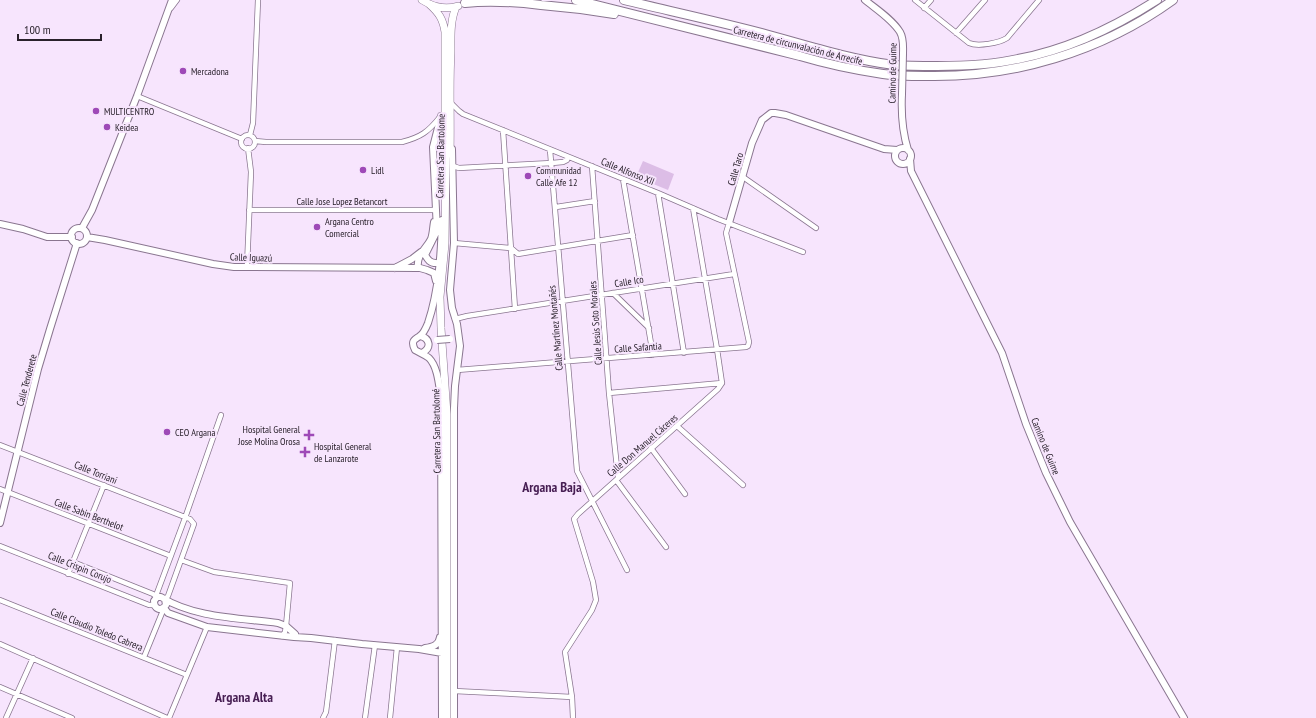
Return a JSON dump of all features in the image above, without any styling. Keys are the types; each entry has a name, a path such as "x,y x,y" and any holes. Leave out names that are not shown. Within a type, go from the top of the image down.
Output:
{"highway":[{"name":"Carretera de circunvalación de Arrecife","path":"576,0 680,25 831,65 884,74 940,77 1000,72 1045,61 1076,51 1103,40 1154,14 1172,0"},
{"name":"Carretera de circunvalación de Arrecife","path":"624,0 706,19 863,60 902,65 971,65 1018,60 1063,47 1087,37 1136,13 1157,0"},
{"path":"648,0 679,8 706,19"},
{"path":"467,2 516,2 586,10 680,25"}],"main road":[{"path":"422,0 438,7 447,8 456,7 467,2"},
{"name":"Carretera San Bartolomé","path":"429,4 437,12 443,23 445,32 445,74 448,100"},
{"name":"Carretera San Bartolomé","path":"447,718 447,414 440,320 440,297 447,216 445,144 452,21 456,7"},
{"path":"441,116 448,100"},
{"name":"Carretera San Bartolome","path":"448,100 451,127 449,208"},
{"name":"Carretera San Bartolomé","path":"449,208 444,297 444,326 449,414 450,718"}],"street":[{"path":"82,228 92,210 137,96 172,0"},
{"path":"169,11 177,0"},
{"path":"250,135 253,123 258,0"},
{"name":"Camino de Guime","path":"864,0 894,25 900,33 903,42 904,54 901,117 904,138 908,150"},
{"path":"915,0 969,43 974,45 1000,42 1007,38 1039,0"},
{"path":"924,8 931,0"},
{"path":"956,33 985,0"},
{"path":"137,96 242,139"},
{"name":"Calle Alfonso XII","path":"448,100 459,112 463,114 728,223 804,252"},
{"name":"Calle Taro","path":"728,223 752,143 762,120 771,114 775,113 786,115 884,149"},
{"path":"255,141 323,143 402,142 421,136 428,132 441,116"},
{"path":"436,284 434,273 419,268 424,253 437,231 433,147 441,116"},
{"path":"451,127 454,243 450,290 460,346 457,370"},
{"path":"503,130 515,309"},
{"path":"242,139 245,136 250,135"},
{"path":"250,135 255,141"},
{"path":"896,159 895,153 904,138"},
{"path":"242,139 244,146 248,148 251,172 247,267"},
{"path":"248,148 253,146 255,141"},
{"name":"Carretera San Bartolomé","path":"420,336 425,330 431,312 436,284 445,144"},
{"path":"903,148 908,150 910,159 901,164 884,149 898,150 903,148"},
{"name":"Calle Martínez Montañés","path":"550,150 556,207 562,302 577,471 627,570"},
{"path":"453,166 459,168 552,163 563,162 567,160 568,157"},
{"name":"Camino de Guime","path":"910,159 911,171 1002,353 1026,424 1046,473 1070,522 1184,718"},
{"name":"Camino de Guime","path":"901,164 911,171"},
{"name":"Calle Jesús Soto Morales","path":"592,166 617,478"},
{"path":"743,177 816,228"},
{"path":"623,180 653,355"},
{"path":"658,193 684,353"},
{"path":"556,207 595,201"},
{"path":"609,393 722,383 718,349 693,208"},
{"name":"Calle Jose Lopez Betancort","path":"249,210 435,213"},
{"path":"728,223 726,233 734,274"},
{"path":"0,224 23,229 47,237 72,237"},
{"path":"76,228 82,228 87,232 87,237 83,243 74,242 72,237 73,230 76,228"},
{"path":"454,243 511,248 518,254 632,235"},
{"name":"Calle Iguazú","path":"87,237 213,264 234,267 419,268 432,266 438,261"},
{"name":"Calle Tenderete","path":"0,523 50,329 77,243"},
{"path":"424,253 428,260 432,263 438,261"},
{"path":"393,268 424,253"},
{"name":"Calle Ico","path":"455,319 602,294 734,274"},
{"name":"Calle Safantia","path":"457,370 746,347 748,346 748,342 734,274"},
{"path":"613,293 649,328"},
{"path":"420,336 425,337 429,341 429,346 426,351 422,353 414,350 412,345 416,338 420,336"},
{"path":"429,341 459,337"},
{"name":"Carretera San Bartolomé","path":"422,353 433,363 439,385 442,408 442,718"},
{"name":"Carretera San Bartolomé","path":"454,718 454,408 457,370"},
{"name":"Calle Don Manuel Cáceres","path":"572,697 565,652 592,610 596,600 594,582 574,519 617,478 718,389 722,383"},
{"path":"164,608 156,608 154,601 157,597 157,593 221,415"},
{"path":"677,426 743,485"},
{"name":"Calle Torriani","path":"0,445 185,518"},
{"path":"651,448 685,494"},
{"path":"617,478 666,547"},
{"path":"68,574 104,485"},
{"name":"Calle Sabin Berthelot","path":"0,489 171,556"},
{"path":"144,657 166,605 165,599 168,596 194,524 190,519 185,518"},
{"name":"Calle Crispin Corujo","path":"0,546 68,574 149,605 154,605"},
{"path":"181,560 214,572 290,583 286,626 285,632 282,636"},
{"name":"Calle Crispin Corujo","path":"73,562 153,594 157,597"},
{"path":"157,597 161,597 205,614 278,623 286,626 295,634 311,638"},
{"name":"Calle Claudio Toledo Cabrera","path":"0,600 187,675"},
{"path":"164,608 168,614 207,627 282,636 419,649 442,653"},
{"path":"0,644 168,718 207,627"},
{"path":"419,649 436,645 439,642 442,628"},
{"path":"323,718 326,712 335,640"},
{"path":"365,718 375,645"},
{"path":"390,718 397,647"},
{"path":"6,718 32,658"},
{"path":"0,687 72,718"},
{"path":"454,691 572,697 574,718"}],"shaded area":[{"path":"643,161 674,174 668,190 636,177"}],"place":[{"name":"Mercadona","path":"183,71"},
{"name":"MULTICENTRO","path":"96,111"},
{"name":"Keidea","path":"107,127"},
{"name":"Lidl","path":"363,170"},
{"name":"Communidad Calle Afe 12","path":"528,176"},
{"name":"Argana Centro Comercial","path":"317,227"},
{"name":"CEO Argana","path":"167,432"},
{"name":"Hospital General Jose Molina Orosa","path":"309,435"},
{"name":"Hospital General de Lanzarote","path":"305,452"}],"district":[{"name":"Argana Baja","path":"552,487"},
{"name":"Argana Alta","path":"244,697"}]}
